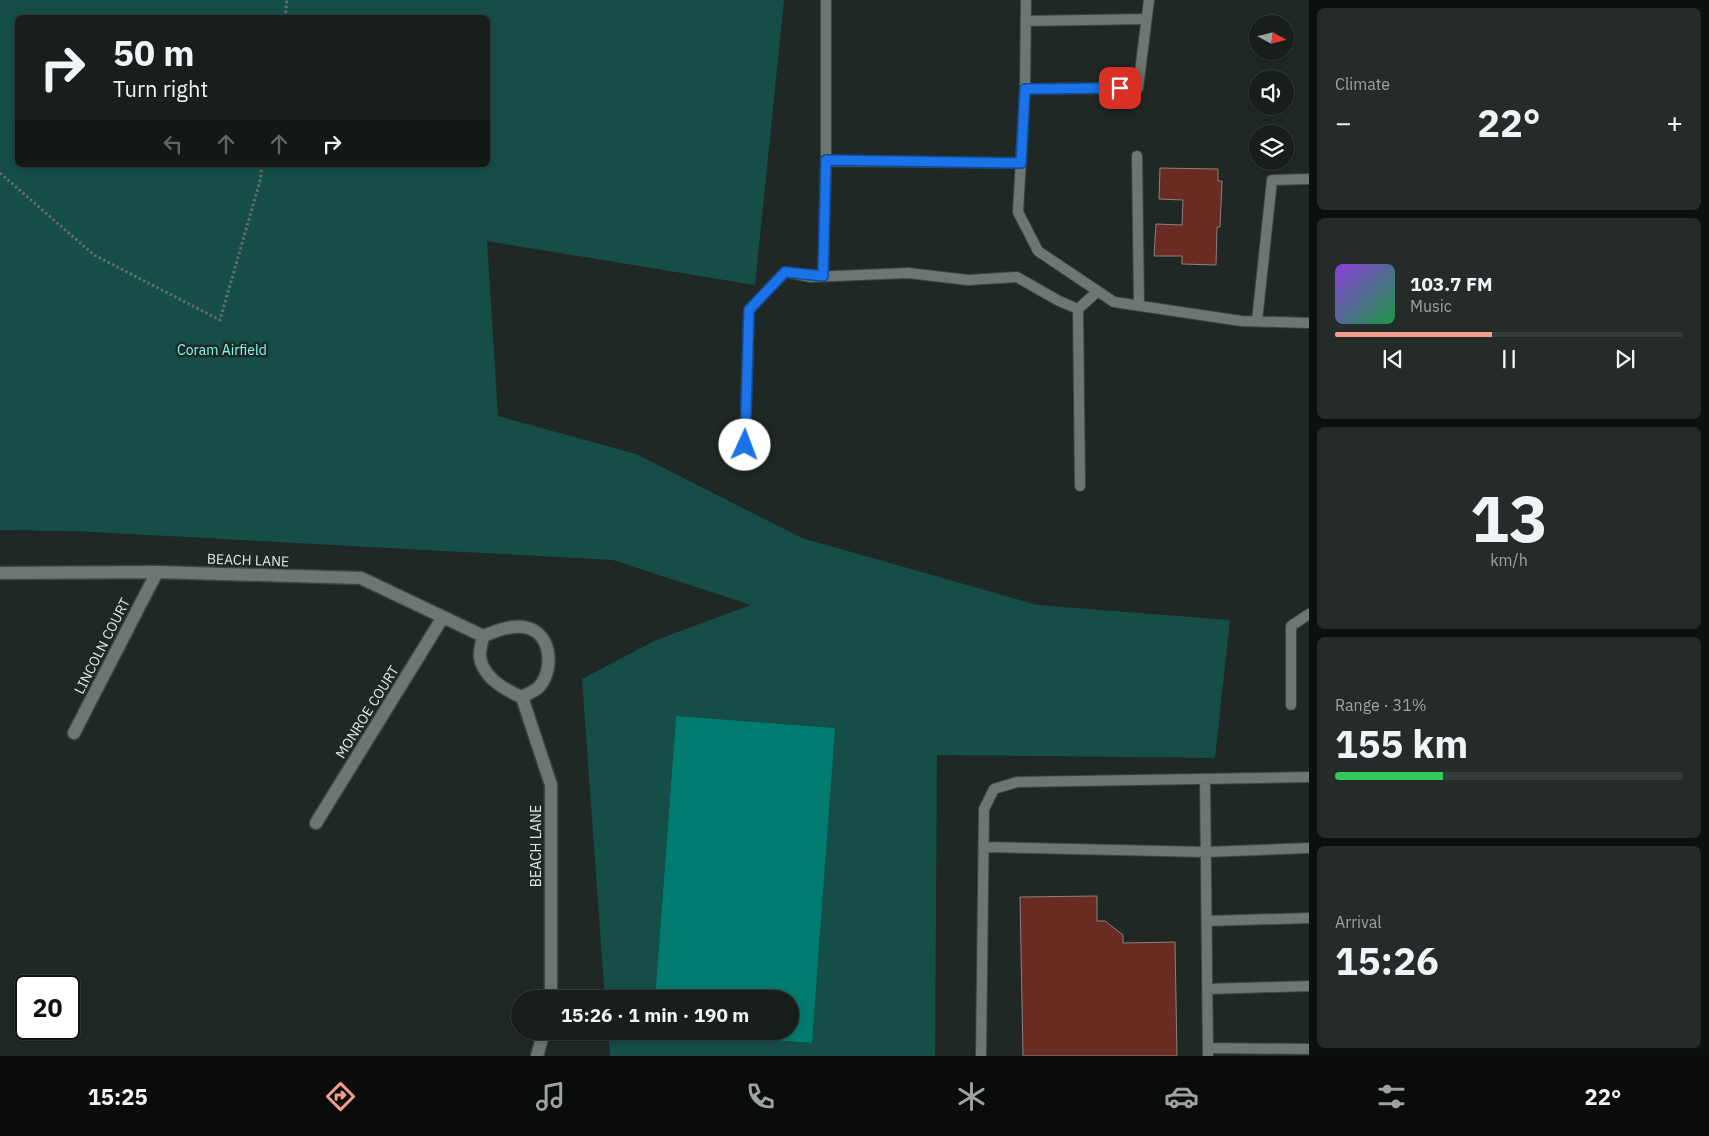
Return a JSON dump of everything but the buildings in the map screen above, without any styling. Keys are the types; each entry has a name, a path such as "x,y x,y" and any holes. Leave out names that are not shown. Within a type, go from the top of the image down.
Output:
{"street":[{"name":"BEACH LANE","path":"0,572 157,572 361,578 483,636"},
{"name":"LINCOLN COURT","path":"74,733 157,572"},
{"name":"MONROE COURT","path":"316,823 443,617"},
{"path":"504,628 528,628 544,639 549,654 547,671 539,687 522,698 502,689 485,670 480,656 483,636 504,628"},
{"name":"BEACH LANE","path":"522,698 551,785 551,990"},
{"path":"537,1056 541,1040"}],"lane":[{"path":"823,276 826,160 826,0"},
{"path":"1026,0 1025,89 1018,212 1038,251 1114,302 1241,321 1309,323"},
{"path":"1025,89 1138,88 1145,19 1149,0"},
{"path":"1026,21 1145,19"},
{"path":"1137,156 1139,305"},
{"path":"826,160 1021,163"},
{"path":"1257,321 1272,180 1309,179"},
{"path":"745,445 749,310 785,272 823,276 908,274 968,280 1017,277 1059,302 1078,309"},
{"path":"1080,486 1078,309 1098,291"},
{"path":"1291,705 1291,626 1309,614"},
{"path":"981,1056 984,809 994,789 1017,782 1309,777"},
{"path":"1205,779 1208,1052 1309,1048"},
{"path":"984,847 1206,852 1309,848"},
{"path":"1207,921 1309,918"},
{"path":"1208,989 1309,986"}],"path":[{"path":"285,15 287,0"},
{"path":"0,173 94,255 220,320 260,181 262,167"}],"green space":[{"name":"Coram Airfield","path":"0,0 784,0 755,285 487,241 498,416 636,454 802,538 1037,605 1230,620 1215,758 937,755 935,1056 610,1056 609,1040 772,1040 812,1043 799,1012 799,990 790,990 676,716 656,990 604,990 582,679 656,640 751,605 613,560 74,531 0,530"}],"shaded area":[{"path":"676,716 835,728 812,1043 772,1040 799,1040 799,990 656,990"}],"route":[{"path":"745,445 749,310 785,272 823,276 826,160 1021,163 1025,89 1120,88"}]}
